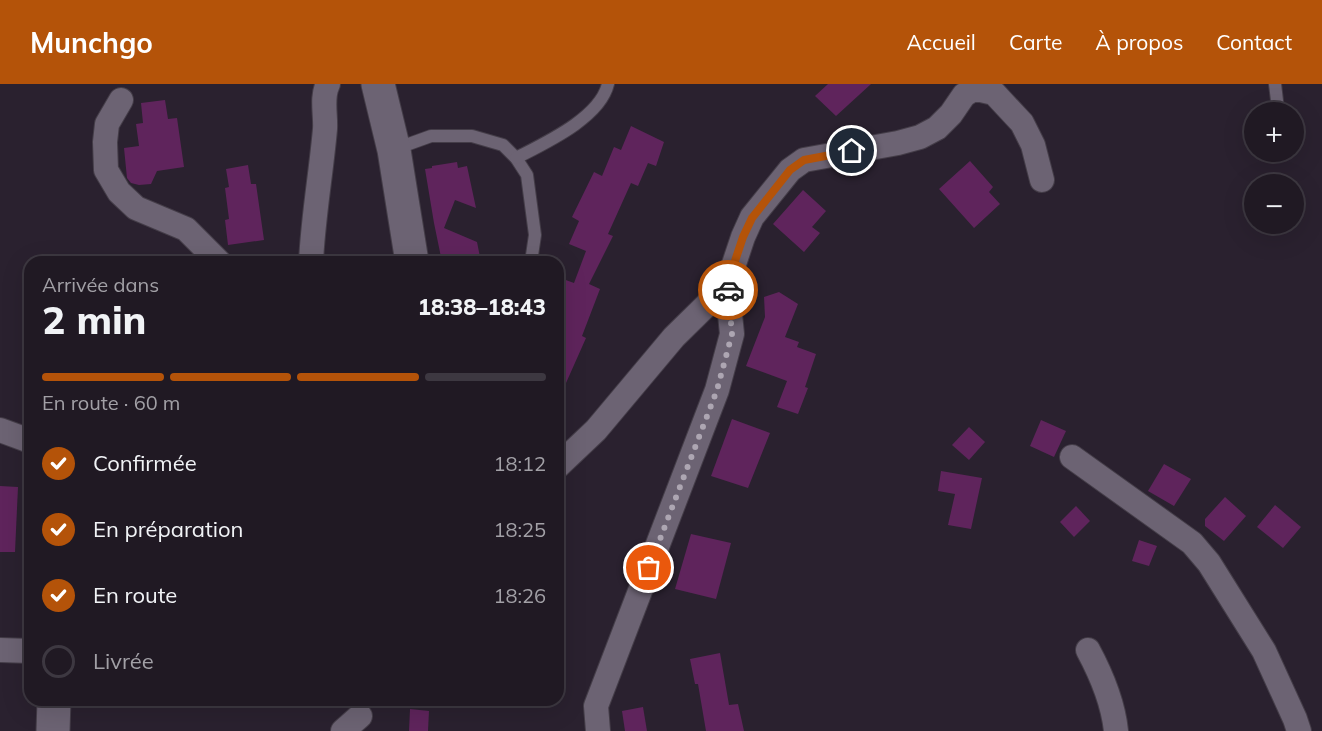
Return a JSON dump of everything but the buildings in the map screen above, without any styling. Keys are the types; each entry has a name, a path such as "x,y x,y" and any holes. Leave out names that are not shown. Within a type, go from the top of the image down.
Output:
{"street":[{"path":"311,256 325,126 324,90 328,84"},
{"path":"378,84 394,150 411,256"},
{"path":"598,731 596,706 717,390 732,334 727,285 743,237 752,218 790,170 804,160 920,137 937,128 951,114 964,95 972,90 994,93 1022,123 1032,145 1042,180"},
{"path":"121,100 107,124 106,170 110,177 119,192 136,208 186,230 213,256"},
{"path":"564,460 596,430 674,337 727,285"},
{"path":"0,430 24,439"},
{"path":"1072,457 1192,543 1209,563 1263,651 1299,731"},
{"path":"0,650 24,651"},
{"path":"1088,650 1100,672 1110,701 1116,731"},
{"path":"53,731 54,706"}],"lane":[{"path":"516,158 556,137 587,115 606,92 608,84"},
{"path":"1275,84 1277,102"},
{"path":"394,150 431,136 472,136 503,145 516,158 527,175 535,235 532,256"}],"way so far":[{"path":"649,568 717,390 732,334 728,290"}],"route":[{"path":"728,290 727,285 752,218 790,170 804,160 852,151"}]}
